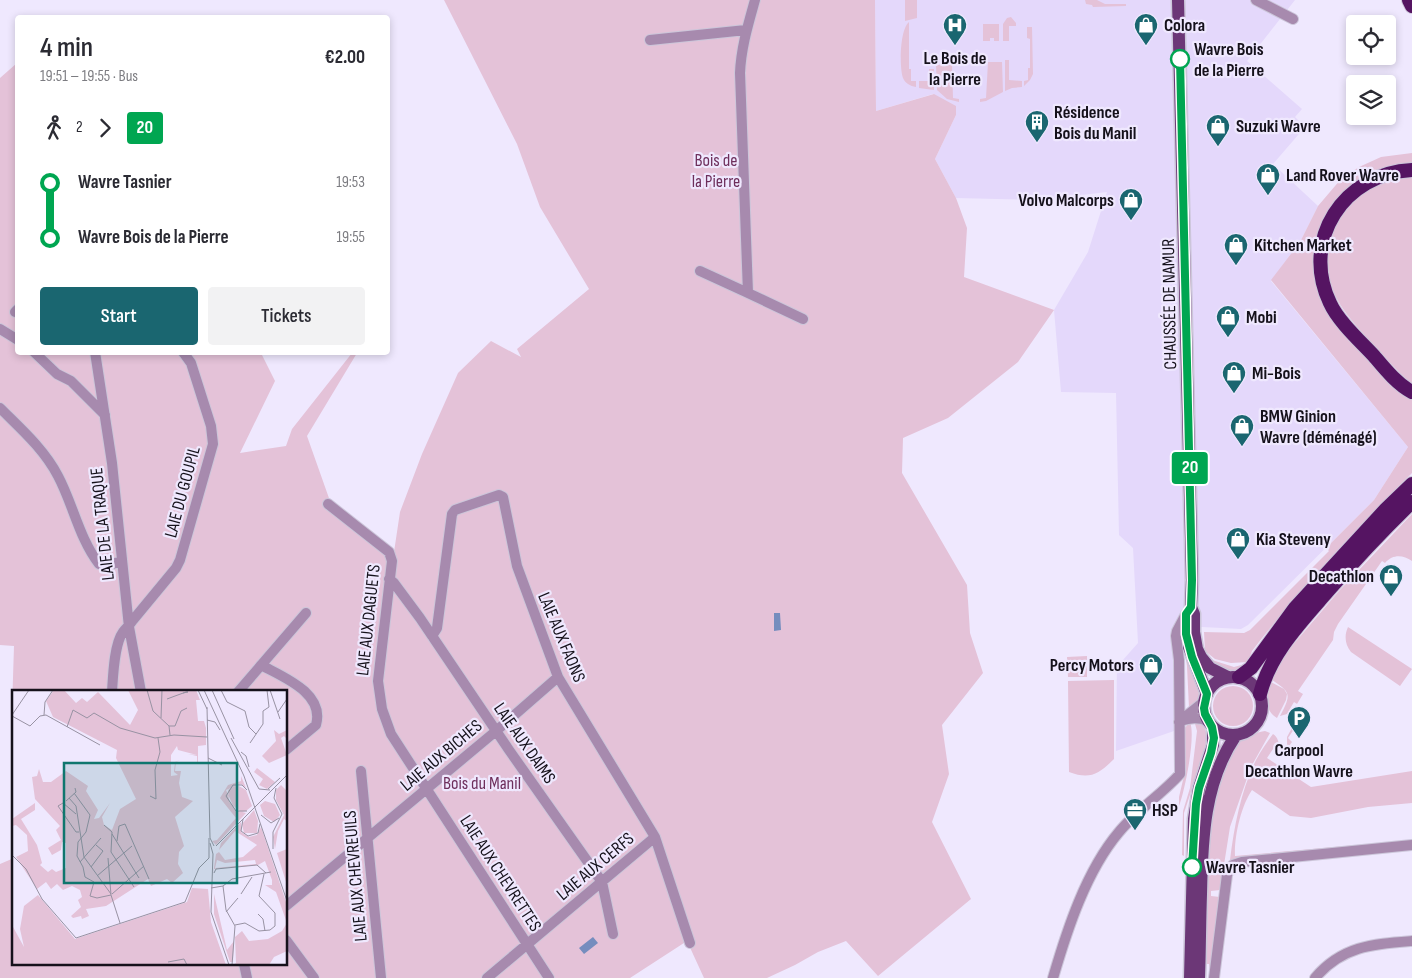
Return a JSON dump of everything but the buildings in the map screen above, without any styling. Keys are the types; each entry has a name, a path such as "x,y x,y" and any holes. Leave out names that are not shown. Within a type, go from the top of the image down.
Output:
{"highway":[{"path":"1410,0 1412,6"},
{"path":"1412,170 1400,170 1379,176 1362,185 1348,196 1336,210 1329,224 1321,252 1321,268 1330,304 1340,318 1394,378 1412,392"},
{"path":"1234,677 1251,668 1295,608 1386,509 1412,484"},
{"path":"1260,694 1265,674 1293,631 1352,564 1412,502"}],"main road":[{"name":"CHAUSSÉE DE NAMUR","path":"1178,0 1192,580 1188,611 1188,645 1206,697 1205,714 1210,724 1213,745 1199,788 1194,819 1190,978"},
{"name":"CHAUSSÉE DE NAMUR","path":"1188,611 1194,614 1195,641 1201,658 1210,668 1254,685 1260,694"},
{"path":"1206,697 1212,686 1218,681 1234,677"},
{"path":"1210,724 1226,734 1236,735 1247,732 1259,720 1263,707 1260,694"},
{"path":"1199,978 1201,884 1206,813 1216,776 1236,735"}],"street":[{"path":"748,293 740,73 741,53 746,30 756,0"},
{"path":"1256,0 1292,19"},
{"path":"650,40 746,30"},
{"path":"700,271 803,319"},
{"path":"0,329 15,338"},
{"path":"37,355 57,374 71,381 105,415"},
{"name":"LAIE DE LA TRAQUE","path":"96,355 112,463 129,627 141,690"},
{"name":"LAIE DU GOUPIL","path":"112,690 117,646 122,632 129,627 176,568 180,560 212,444 211,426 191,363 185,355"},
{"path":"0,408 24,431 52,464 74,518 93,557 99,564 106,566 122,561"},
{"name":"LAIE AUX FAONS","path":"432,636 437,628 440,612 452,514 455,510 499,494 502,497 516,566 558,677 655,837 690,943"},
{"name":"LAIE AUX DAGUETS","path":"328,504 389,552 392,561 378,681 382,709"},
{"name":"LAIE AUX DAIMS","path":"390,579 400,590 602,882 613,934"},
{"path":"1053,978 1066,934 1101,857 1119,832 1144,806 1180,774 1176,636 1180,624 1188,611"},
{"path":"240,690 306,613"},
{"path":"261,666 302,688 313,702 317,712 316,725 288,748"},
{"name":"LAIE AUX BICHES","path":"288,904 558,677"},
{"path":"1179,722 1206,697"},
{"name":"LAIE AUX CHEVRETTES","path":"382,709 391,734 549,978"},
{"path":"1179,722 1190,718 1201,718 1210,724"},
{"name":"LAIE AUX CHEVREUILS","path":"361,771 381,978"},
{"name":"LAIE AUX CERFS","path":"487,978 655,837"},
{"path":"1214,978 1227,875 1233,865 1242,862 1277,858 1412,845"},
{"path":"1315,978 1332,961 1356,949 1369,945 1412,941"},
{"path":"288,943 314,978"}],"shaded area":[{"path":"875,0 1295,0 1247,61 1302,109 1295,117 1305,127 1273,164 1318,206 1300,242 1271,281 1408,447 1374,500 1248,625 1241,629 1202,627 1176,632 1174,731 1116,751 1117,661 1122,661 1138,643 1133,548 1119,535 1116,393 1061,392 1054,310 1088,252 1107,192 1040,200 956,198 935,159 956,115 933,94 876,111"}],"green space":[{"path":"444,0 875,0 876,111 934,94 956,106 956,115 935,159 956,198 967,228 964,277 1054,310 1018,362 948,418 903,438 902,473 967,585 970,633 983,673 942,725 949,774 932,822 971,899 878,976 846,941 818,952 767,978 704,978 687,941 630,978 0,978 0,864 12,859 12,966 288,966 288,690 13,690 14,646 0,645 0,78 15,65 15,355 262,355 275,381 240,453 286,446 292,429 350,355 356,355 307,436 330,501 394,552 400,512 422,454 458,373 491,341 521,357 517,349 589,289 540,207 517,144"},
{"path":"905,0 917,0 917,18 905,21"},
{"path":"1085,0 1097,0 1105,4 1126,4 1126,6 1093,7 1086,4"},
{"path":"1011,17 1016,26 1009,26 1009,41 1003,41 1003,24 1007,18"},
{"path":"909,22 909,69 911,69 911,81 916,81 916,87 906,83 902,73 902,40"},
{"path":"983,24 999,24 999,41 994,41 994,38 990,38 990,41 983,41"},
{"path":"1027,27 1032,27 1033,74 1024,86 1024,81 1028,80 1028,68 1030,68 1030,39 1027,38"},
{"path":"1005,60 1009,60 1009,80 1022,81 1022,87 1005,91"},
{"path":"988,62 1002,62 1003,92 980,102 980,99 986,98"},
{"path":"952,64 953,98 959,99 959,102 947,99 937,90 936,65"},
{"path":"929,69 934,69 934,90 919,88 919,81 929,81"},
{"path":"1412,153 1412,166 1377,173 1325,222 1323,297 1412,398 1412,473 1309,582 1252,651 1248,662 1231,663 1215,659 1205,651 1204,632 1244,633 1250,630 1329,551 1326,548 1374,500 1408,447 1271,280 1300,242 1318,206 1341,179 1359,167 1381,157"},
{"path":"1412,176 1412,385 1367,338 1337,299 1331,284 1328,252 1338,221 1347,207 1358,196 1377,185"},
{"path":"1412,514 1412,561 1398,556 1391,558 1385,563 1382,561 1338,624 1333,640 1298,691 1303,694 1297,704 1294,702 1287,714 1280,716 1288,698 1285,690 1269,678 1274,667 1339,591"},
{"path":"1348,627 1412,669 1400,686 1351,652 1346,640"},
{"path":"1185,654 1201,694 1198,702 1189,708 1187,666"},
{"path":"1087,656 1087,677 1068,677 1067,657"},
{"path":"1212,660 1234,667 1245,664 1237,672 1220,670"},
{"path":"1114,680 1114,759 1094,774 1083,775 1069,772 1068,681"},
{"path":"1267,680 1284,689 1287,694 1277,718 1268,706 1266,696"},
{"path":"1233,686 1247,692 1253,706 1247,720 1233,726 1219,720 1213,706 1219,692"},
{"path":"12,709 12,754 11,741"},
{"path":"1301,711 1305,713 1288,738 1292,742 1287,749 1287,737"},
{"path":"1194,720 1203,726 1206,732 1207,743 1184,813 1184,856 1182,855 1183,811 1190,788 1197,731"},
{"path":"1190,722 1191,751 1179,806 1179,797 1184,778 1183,730"},
{"path":"1265,731 1270,733 1251,767 1230,827 1220,890 1211,891 1211,896 1220,897 1210,970 1209,964 1205,964 1206,888 1213,811 1219,787 1232,751 1240,740"},
{"path":"1273,734 1279,742 1280,749 1275,746 1267,758 1311,787 1412,771 1412,803 1368,807 1311,818 1290,816 1252,790 1239,822 1235,856 1412,840 1230,860 1236,822 1246,784 1256,760"}],"water":[{"path":"774,613 780,613 781,630 774,631"},
{"path":"593,937 598,943 584,954 579,948"}],"bus line":[{"name":"20","path":"1180,59 1192,580 1191,607 1186,614 1186,634 1192,657 1207,694 1204,700 1204,708 1212,727 1214,738 1196,804 1192,867"}],"place":[{"name":"Le Bois de la Pierre","path":"955,46"},
{"name":"Colora","path":"1146,46"},
{"name":"Wavre Bois de la Pierre","path":"1180,59"},
{"name":"Résidence Bois du Manil","path":"1037,143"},
{"name":"Suzuki Wavre","path":"1218,147"},
{"name":"Land Rover Wavre","path":"1268,196"},
{"name":"Volvo Malcorps","path":"1131,221"},
{"name":"Kitchen Market","path":"1236,266"},
{"name":"Mobi","path":"1228,338"},
{"name":"Mi-Bois","path":"1234,394"},
{"name":"BMW Ginion Wavre (déménagé)","path":"1242,447"},
{"name":"Kia Steveny","path":"1238,560"},
{"name":"Decathlon","path":"1391,597"},
{"name":"Percy Motors","path":"1151,686"},
{"name":"Carpool Decathlon Wavre","path":"1299,739"},
{"name":"HSP","path":"1135,831"},
{"name":"Wavre Tasnier","path":"1192,867"}],"park label":[{"name":"Bois de la Pierre","path":"716,170"},
{"name":"Bois du Manil","path":"482,783"}]}
